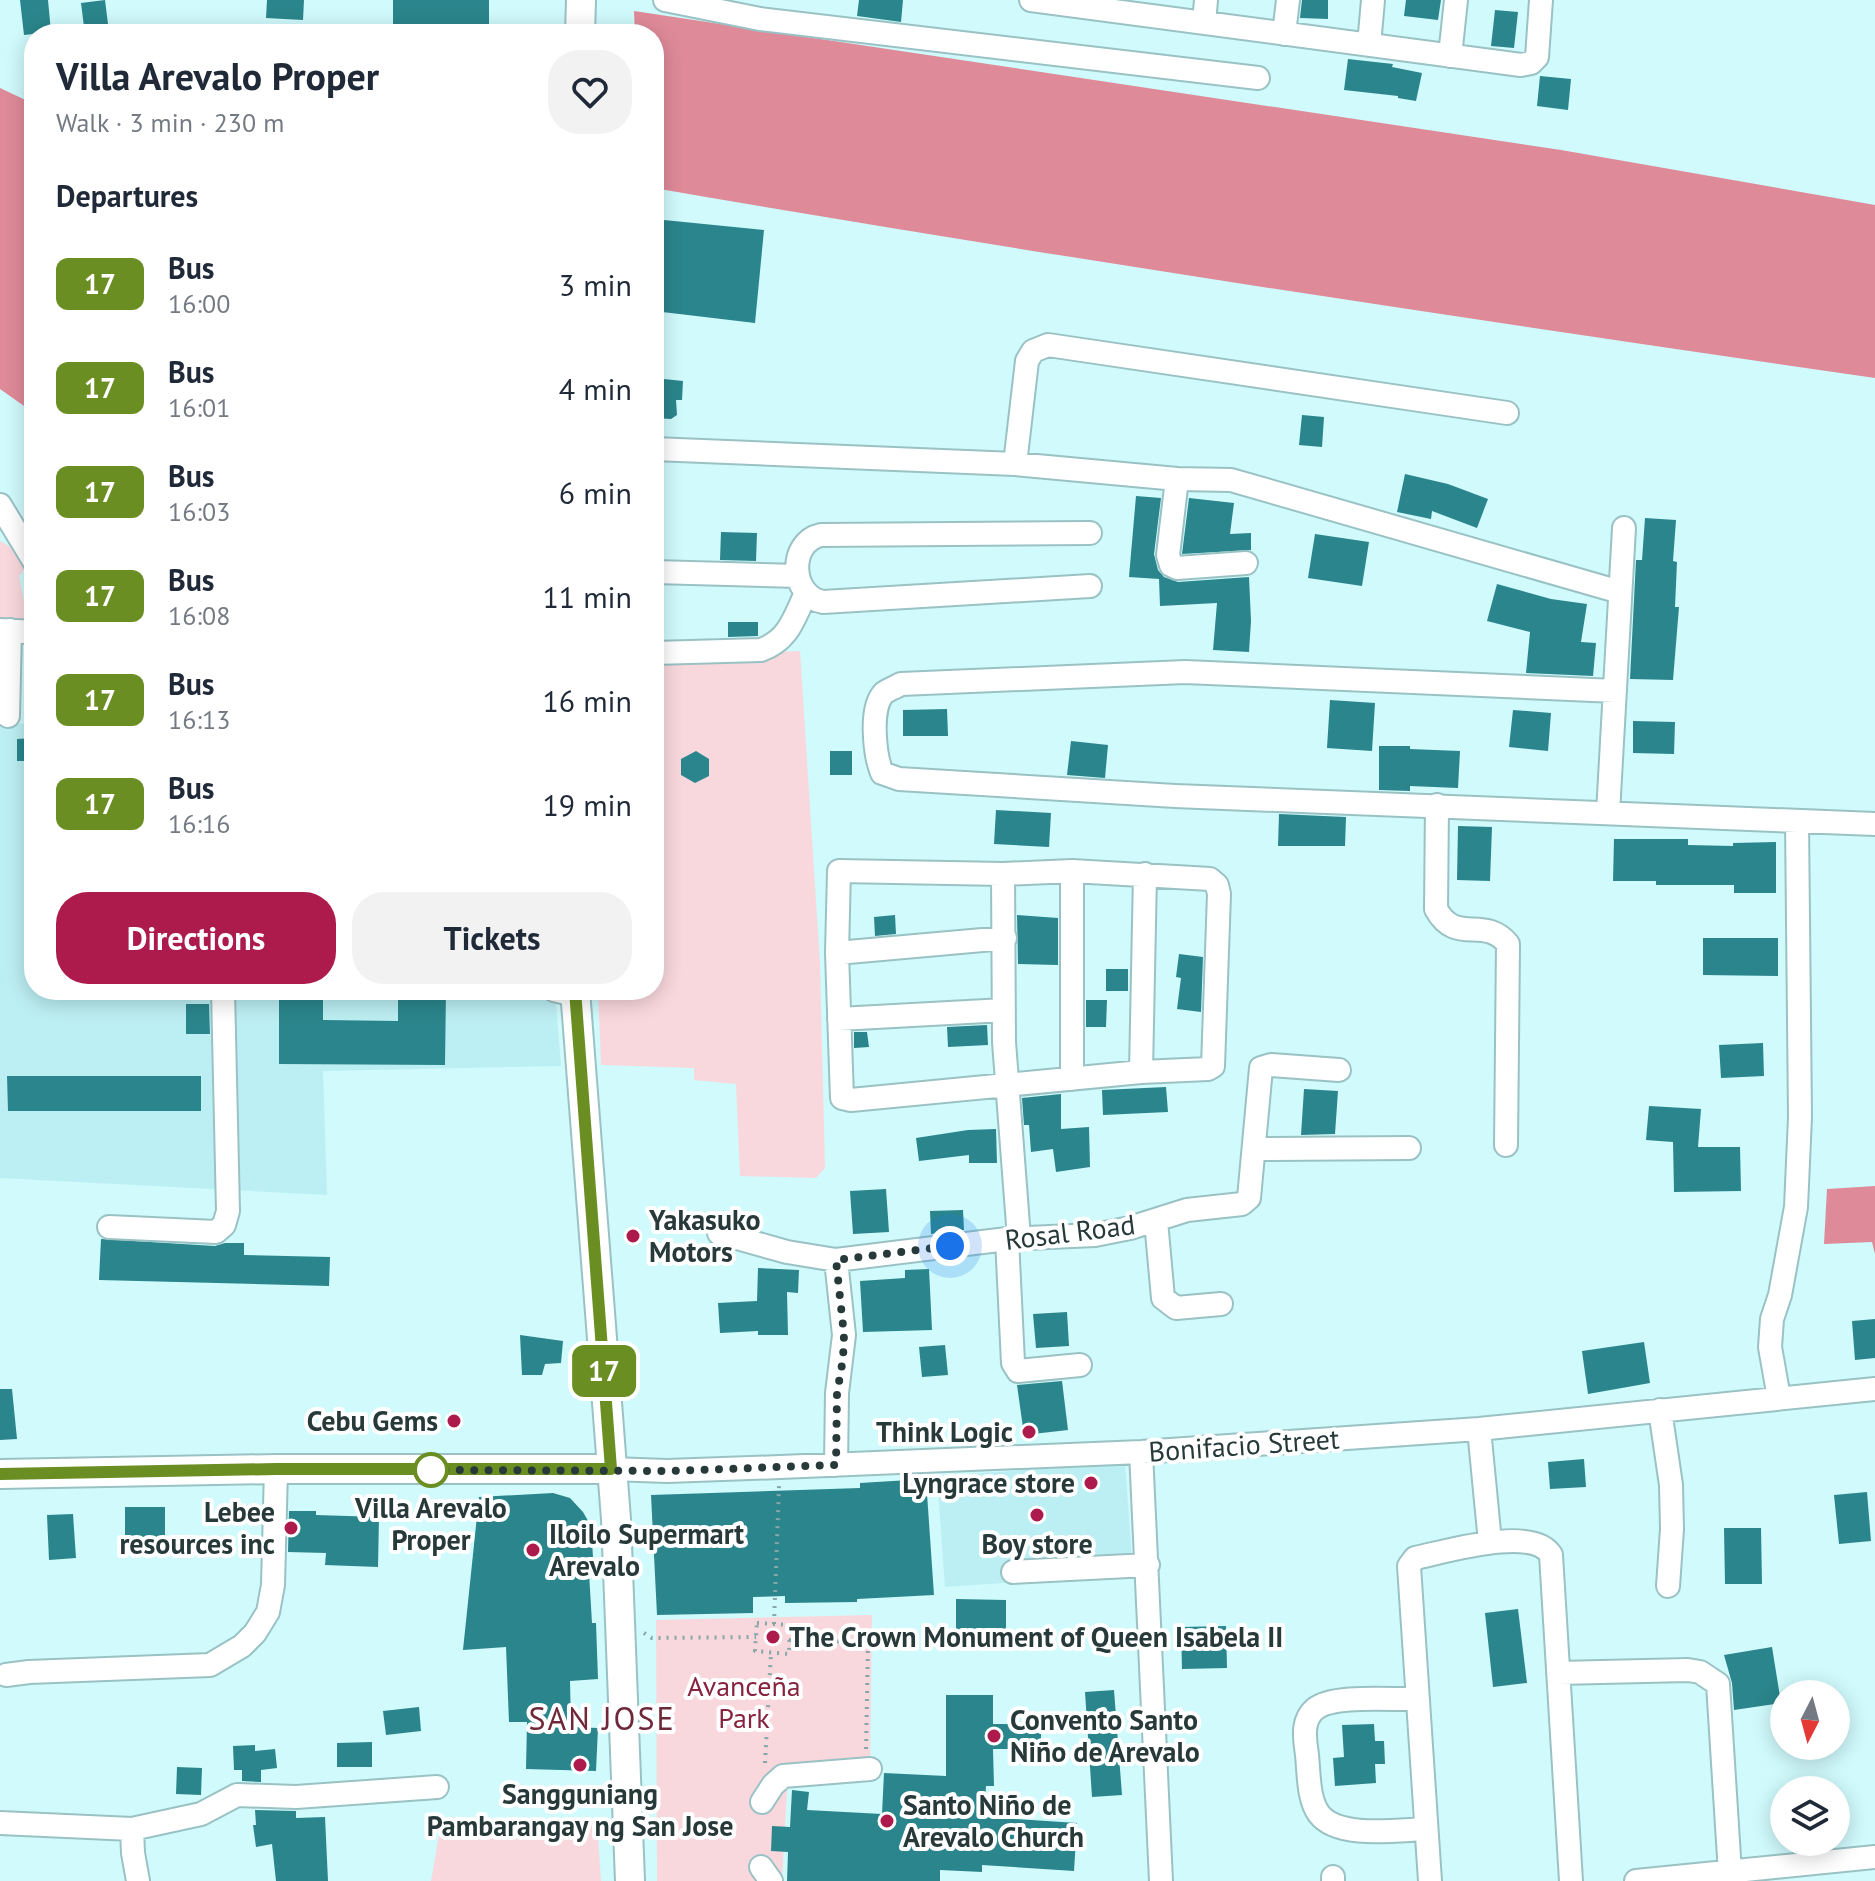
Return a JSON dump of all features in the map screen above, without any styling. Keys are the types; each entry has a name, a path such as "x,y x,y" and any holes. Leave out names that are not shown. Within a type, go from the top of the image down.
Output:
{"main road":[{"path":"580,24 581,0"},
{"path":"569,1000 611,1469 630,1881"},
{"path":"0,1474 276,1469 611,1469"}],"street":[{"path":"665,0 760,19 1258,78"},
{"path":"1037,0 1205,11 1284,34 1521,65 1531,63 1537,57 1541,0"},
{"path":"1284,34 1288,0"},
{"path":"1369,45 1373,0"},
{"path":"1450,56 1456,0"},
{"path":"1015,464 1027,361 1033,351 1048,345 1507,413"},
{"path":"664,449 1015,464 1177,479 1231,480 1620,592"},
{"path":"1177,479 1168,555 1171,565 1177,568 1246,563"},
{"path":"0,505 24,545"},
{"path":"1608,813 1624,528"},
{"path":"664,653 761,650 783,640 801,585 799,553 803,545 821,535 1090,533"},
{"path":"664,573 801,585 816,601 823,602 1090,586"},
{"path":"5,630 8,716"},
{"path":"1615,691 1185,672 901,684 884,693 876,707 876,757 882,773 899,779 1175,796 1875,824"},
{"path":"1437,805 1436,909 1444,923 1457,930 1489,929 1501,935 1508,944 1506,1145"},
{"path":"1779,1398 1770,1347 1772,1319 1780,1295 1796,1207 1800,1117 1797,821"},
{"path":"839,871 1003,874 1072,871 1145,874 1210,879 1217,885 1213,1066 1208,1069 1141,1072 851,1100 842,1098 837,953 839,871"},
{"path":"1072,871 1072,1079"},
{"path":"1003,874 1004,1010 1013,1238 1013,1363 1018,1371 1080,1365"},
{"path":"1141,1072 1145,874"},
{"path":"837,953 1005,938"},
{"path":"109,1227 216,1232 224,1225 228,1211 223,1000"},
{"path":"839,1019 1004,1010"},
{"name":"Rosal Road","path":"719,1233 787,1252 836,1260 1013,1238 1095,1235 1156,1221 1187,1210 1246,1202 1249,1198 1261,1068 1339,1070"},
{"path":"1254,1149 1409,1148"},
{"path":"1156,1221 1163,1298 1176,1308 1221,1304"},
{"path":"836,1260 844,1335 837,1393 836,1465"},
{"name":"Bonifacio Street","path":"611,1469 667,1471 1141,1452 1479,1429 1875,1389"},
{"path":"1660,1410 1671,1485 1668,1586"},
{"path":"1479,1429 1490,1542"},
{"path":"1141,1452 1161,1881"},
{"path":"6,1675 210,1665 242,1646 255,1633 268,1612 273,1585 276,1469"},
{"path":"1430,1881 1409,1566 1415,1558 1490,1542 1536,1543 1551,1555 1571,1881"},
{"path":"1013,1572 1148,1565"},
{"path":"1558,1673 1688,1670 1700,1672 1718,1684 1730,1873"},
{"path":"1418,1699 1330,1701 1313,1710 1304,1727 1310,1791 1318,1813 1331,1825 1352,1831 1426,1829"},
{"path":"762,1802 783,1776 868,1769"},
{"path":"0,1823 132,1829 201,1814 237,1795 296,1797 437,1787"},
{"path":"132,1829 138,1881"},
{"path":"1636,1881 1875,1857"}],"path":[{"path":"774,1624 780,1467"},
{"path":"620,1621 652,1638 756,1637"},
{"path":"757,1623 774,1624 790,1625 789,1654 755,1651 757,1623"},
{"path":"789,1640 868,1642 868,1769"},
{"path":"762,1802 771,1653"}],"shaded area":[{"path":"634,11 1561,150 1875,205 1875,378 1264,287 664,190 664,24 635,24"},
{"path":"0,88 24,99 24,406 0,389"},
{"path":"0,723 24,724 24,1000 556,1000 561,1066 323,1071 327,1195 0,1178"},
{"path":"1875,1186 1875,1254 1872,1242 1824,1244 1827,1189"},
{"path":"1125,1463 1133,1574 945,1587 937,1476"}],"green space":[{"path":"0,541 9,546 24,567 19,576 24,625 0,623"},
{"path":"800,651 820,964 825,1168 816,1178 740,1176 736,1084 694,1080 694,1068 601,1065 598,1000 664,1000 664,657"},
{"name":"Avanceña Park","path":"872,1615 870,1774 788,1774 782,1881 657,1881 656,1620"},
{"path":"442,1817 597,1821 601,1881 431,1881"}],"building":[{"path":"20,0 48,0 50,24 24,24 24,35"},
{"path":"105,0 108,24 84,24 81,3"},
{"path":"267,0 304,0 303,20 266,18"},
{"path":"393,0 489,0 489,24 393,24"},
{"path":"859,0 903,0 901,22 857,16"},
{"path":"1302,0 1328,0 1328,19 1300,18"},
{"path":"1406,0 1441,0 1438,20 1404,16"},
{"path":"1495,10 1518,12 1514,48 1491,46"},
{"path":"1348,59 1393,64 1392,67 1422,73 1416,101 1344,90"},
{"path":"1540,76 1571,79 1568,110 1537,106"},
{"path":"664,220 764,230 755,323 664,312"},
{"path":"664,379 683,381 682,400 676,400 677,415 664,419"},
{"path":"1302,415 1324,417 1322,447 1299,445"},
{"path":"1405,474 1448,484 1488,499 1477,528 1432,511 1431,519 1397,512"},
{"path":"1136,496 1161,498 1154,554 1158,570 1164,577 1178,582 1249,577 1249,652 1213,650 1217,603 1160,606 1159,579 1129,577"},
{"path":"1189,498 1234,503 1230,534 1251,533 1251,550 1182,554"},
{"path":"1645,518 1676,520 1673,561 1677,562 1675,607 1679,607 1673,680 1630,679 1636,560 1642,560"},
{"path":"721,532 757,533 756,561 720,560"},
{"path":"1315,534 1369,542 1362,586 1308,578"},
{"path":"1497,584 1551,599 1587,604 1581,642 1596,643 1593,676 1526,673 1530,632 1487,621"},
{"path":"728,622 758,622 758,636 728,637"},
{"path":"1330,700 1375,703 1372,751 1327,748"},
{"path":"947,709 948,736 903,736 903,710"},
{"path":"1513,710 1551,713 1548,751 1509,747"},
{"path":"1633,721 1675,722 1674,754 1633,753"},
{"path":"17,739 24,739 24,761 17,761"},
{"path":"1071,741 1108,745 1105,778 1067,775"},
{"path":"1379,746 1460,751 1458,788 1410,786 1410,791 1379,790"},
{"path":"696,751 709,759 709,776 695,783 681,775 681,759"},
{"path":"830,751 852,751 852,775 830,775"},
{"path":"996,810 1051,813 1049,847 994,844"},
{"path":"1279,814 1346,817 1345,846 1278,846"},
{"path":"1458,826 1492,827 1490,881 1457,880"},
{"path":"1614,839 1688,839 1688,845 1733,846 1733,843 1776,842 1776,893 1734,893 1734,885 1656,885 1656,881 1613,881"},
{"path":"895,915 896,934 875,936 874,917"},
{"path":"1017,915 1058,918 1058,965 1018,964"},
{"path":"1703,938 1778,938 1778,976 1703,975"},
{"path":"1179,954 1203,957 1201,1012 1177,1009 1181,978 1176,977"},
{"path":"1106,969 1128,969 1128,991 1106,991"},
{"path":"279,1000 323,1000 323,1020 398,1021 398,1000 446,1000 445,1065 279,1064"},
{"path":"1086,1000 1107,1000 1106,1027 1086,1027"},
{"path":"186,1004 209,1004 210,1034 186,1034"},
{"path":"987,1025 988,1045 948,1047 947,1027"},
{"path":"854,1032 867,1032 869,1047 854,1048"},
{"path":"1763,1043 1764,1076 1721,1078 1719,1045"},
{"path":"7,1076 201,1076 201,1111 8,1111"},
{"path":"1166,1087 1168,1112 1103,1115 1102,1090"},
{"path":"1304,1089 1338,1091 1335,1134 1301,1135"},
{"path":"1061,1094 1061,1129 1089,1127 1090,1167 1056,1172 1053,1149 1031,1152 1029,1125 1024,1125 1022,1098"},
{"path":"1649,1106 1701,1109 1698,1147 1740,1147 1741,1191 1674,1192 1673,1142 1646,1140"},
{"path":"996,1129 997,1163 969,1163 969,1155 919,1161 916,1138"},
{"path":"886,1189 889,1232 853,1234 850,1191"},
{"path":"963,1210 964,1230 931,1234 930,1211"},
{"path":"101,1239 215,1246 244,1243 244,1255 330,1257 329,1286 99,1280"},
{"path":"758,1268 799,1270 798,1293 787,1292 788,1335 758,1335 758,1331 720,1333 718,1303 757,1301"},
{"path":"929,1269 932,1330 863,1332 860,1281 905,1278 905,1270"},
{"path":"1067,1312 1069,1346 1036,1348 1033,1314"},
{"path":"1875,1319 1875,1358 1855,1360 1852,1321"},
{"path":"520,1335 563,1341 561,1363 545,1364 542,1375 522,1375"},
{"path":"1644,1342 1650,1383 1588,1394 1582,1351"},
{"path":"945,1345 948,1375 922,1377 919,1347"},
{"path":"1062,1381 1068,1430 1024,1435 1017,1385"},
{"path":"0,1389 12,1389 17,1439 0,1440"},
{"path":"1584,1459 1586,1487 1550,1489 1548,1462"},
{"path":"926,1479 934,1595 857,1599 857,1602 785,1603 785,1596 753,1597 753,1613 657,1615 651,1495 860,1488 860,1483"},
{"path":"1867,1492 1871,1541 1839,1544 1834,1495"},
{"path":"553,1493 570,1498 591,1526 594,1573 589,1573 592,1623 596,1623 598,1679 570,1681 571,1727 598,1728 596,1771 526,1769 527,1722 509,1722 506,1647 463,1650 479,1497"},
{"path":"125,1507 165,1507 165,1547 125,1547"},
{"path":"289,1511 379,1517 378,1567 325,1565 326,1553 288,1552"},
{"path":"73,1514 76,1558 49,1560 47,1515"},
{"path":"1724,1528 1761,1528 1762,1584 1725,1584"},
{"path":"956,1599 1006,1600 1006,1632 956,1632"},
{"path":"1518,1609 1527,1683 1493,1687 1485,1613"},
{"path":"1226,1626 1227,1668 1182,1669 1181,1627"},
{"path":"1772,1647 1777,1680 1770,1680 1770,1705 1734,1710 1732,1683 1724,1655"},
{"path":"1114,1690 1122,1795 1092,1797 1085,1692"},
{"path":"946,1695 993,1695 993,1724 1041,1724 1041,1749 993,1749 994,1786 986,1786 984,1817 1077,1823 1074,1871 982,1865 982,1872 940,1870 940,1881 787,1881 788,1852 771,1851 772,1826 790,1827 792,1790 809,1792 807,1810 882,1814 884,1773 946,1776"},
{"path":"419,1707 421,1731 386,1735 383,1711"},
{"path":"1374,1724 1375,1741 1384,1741 1385,1764 1375,1764 1376,1783 1335,1786 1333,1758 1344,1757 1342,1725"},
{"path":"372,1742 372,1767 337,1767 337,1743"},
{"path":"255,1745 255,1751 275,1749 277,1768 261,1770 261,1782 242,1781 242,1770 234,1770 233,1746"},
{"path":"177,1767 202,1768 201,1795 176,1794"},
{"path":"255,1810 296,1811 296,1818 325,1817 328,1881 276,1881 272,1844 256,1847 253,1825 256,1825"}],"bus line":[{"name":"17","path":"0,1474 276,1469 611,1469 576,1000"}],"place":[{"name":"Yakasuko Motors","path":"633,1236"},
{"name":"Cebu Gems","path":"454,1421"},
{"name":"Think Logic","path":"1029,1432"},
{"name":"Villa Arevalo Proper","path":"431,1470"},
{"name":"Lyngrace store","path":"1091,1483"},
{"name":"Boy store","path":"1037,1515"},
{"name":"Lebee resources inc","path":"291,1528"},
{"name":"Iloilo Supermart Arevalo","path":"533,1550"},
{"name":"The Crown Monument of Queen Isabela II","path":"773,1637"},
{"name":"Convento Santo Niño de Arevalo","path":"994,1736"},
{"name":"Sangguniang Pambarangay ng San Jose","path":"580,1765"},
{"name":"Santo Niño de Arevalo Church","path":"887,1821"}],"district":[{"name":"SAN JOSE","path":"602,1719"}],"route":[{"path":"431,1470 667,1471 836,1465 837,1393 844,1335 836,1260 950,1246"}]}
